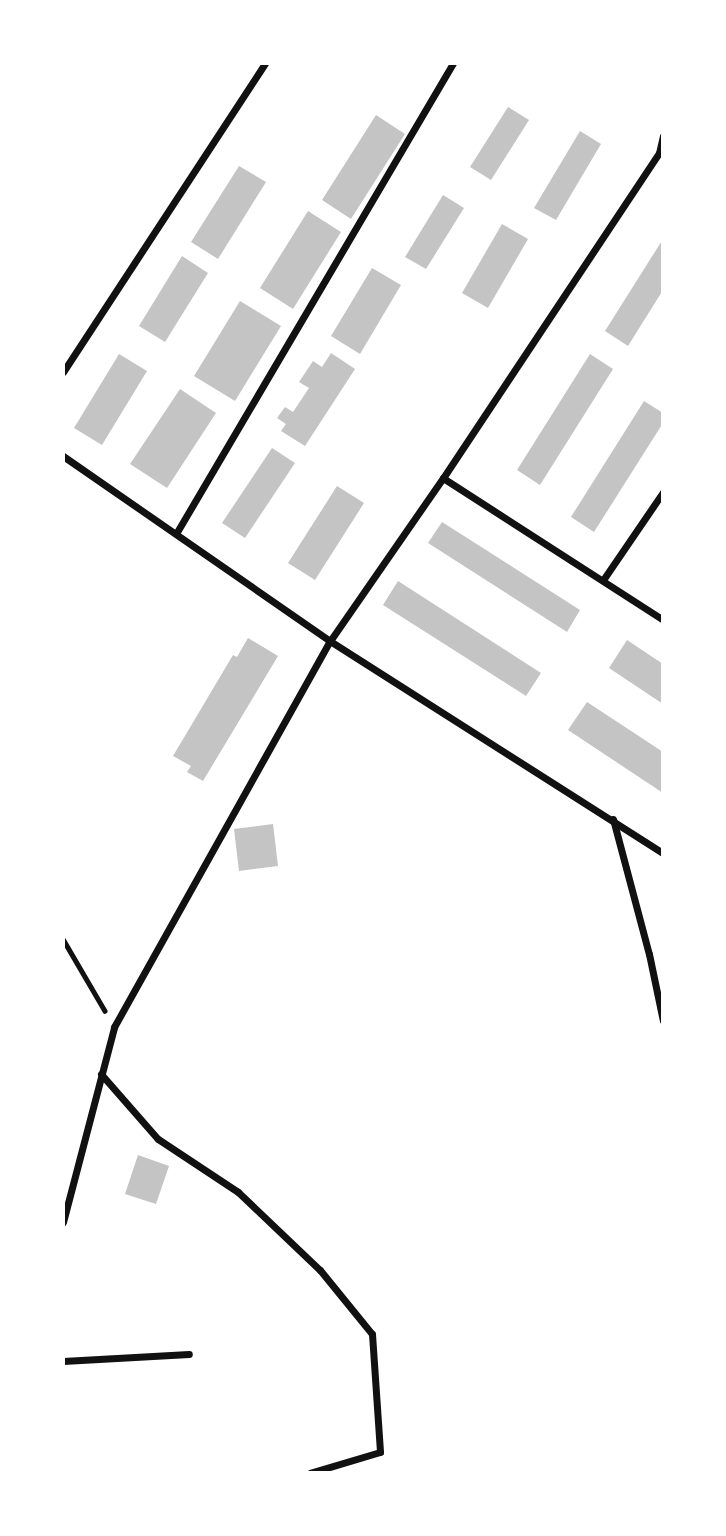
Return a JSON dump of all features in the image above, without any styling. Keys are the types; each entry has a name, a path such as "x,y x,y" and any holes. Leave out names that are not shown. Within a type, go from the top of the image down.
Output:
{"street":[{"path":"63,372 265,63"},
{"path":"177,532 453,63"},
{"path":"63,1222 114,1027 330,641 661,154 663,135"},
{"path":"63,456 177,532 330,641 663,853"},
{"path":"443,478 663,620"},
{"path":"603,580 663,492"},
{"path":"613,819 649,954 663,1021"},
{"path":"101,1074 158,1139 238,1192 311,1261 372,1334 380,1452 310,1473"},
{"path":"63,1361 189,1354"}],"path":[{"path":"63,939 114,1027"}],"building":[{"path":"508,107 529,120 491,180 470,167"},
{"path":"376,115 405,134 351,219 322,200"},
{"path":"580,131 601,144 556,220 534,208"},
{"path":"239,166 266,182 218,259 191,242"},
{"path":"443,195 464,208 426,269 405,257"},
{"path":"308,211 341,232 293,309 260,288"},
{"path":"502,224 528,239 488,308 462,293"},
{"path":"663,239 663,290 628,346 605,331"},
{"path":"182,256 208,273 165,342 139,326"},
{"path":"372,268 401,285 360,354 331,336"},
{"path":"240,301 281,326 235,401 194,376"},
{"path":"331,353 355,369 305,446 281,431 286,424 277,418 285,407 293,412 309,388 299,382 313,361 322,367"},
{"path":"119,354 147,371 102,445 74,428"},
{"path":"590,354 613,369 540,485 517,470"},
{"path":"180,389 216,413 167,488 130,464"},
{"path":"644,401 663,413 663,423 594,532 571,517"},
{"path":"272,448 295,463 245,538 222,523"},
{"path":"337,486 364,503 315,580 288,563"},
{"path":"442,522 580,610 567,632 428,543"},
{"path":"398,581 541,673 526,696 383,605"},
{"path":"248,638 278,656 203,781 187,772 191,766 173,756 233,655 237,657"},
{"path":"627,640 663,664 663,704 609,668"},
{"path":"587,702 663,752 663,793 568,730"},
{"path":"273,824 278,866 239,871 234,829"},
{"path":"138,1155 169,1166 156,1204 125,1194"}]}
